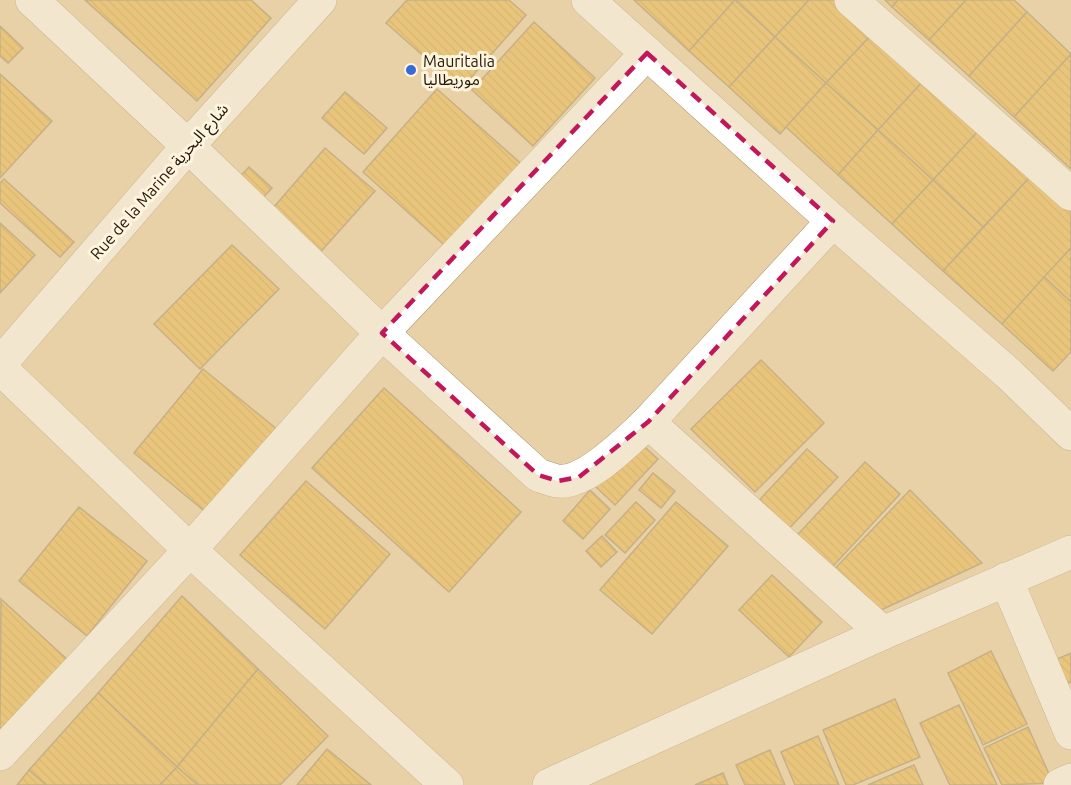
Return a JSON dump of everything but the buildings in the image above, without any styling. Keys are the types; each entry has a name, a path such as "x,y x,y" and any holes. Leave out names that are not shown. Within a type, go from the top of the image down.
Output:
{"street":[{"path":"32,0 382,333 538,475 558,481 579,477 615,452 648,422 833,221"},
{"name":"Rue de la Marine شارع البحرية","path":"0,366 188,146 320,0"},
{"path":"588,0 833,221 1010,375 1071,434"},
{"path":"851,0 1071,194"},
{"path":"2,749 190,550 382,333 647,54"},
{"path":"0,366 190,550 447,785"},
{"path":"648,422 883,633"},
{"path":"549,785 883,633 1071,552"},
{"path":"1006,579 1071,733"},
{"path":"1060,785 1071,780"}],"highlighted area":[{"path":"647,53 833,221 648,422 579,477 558,481 538,475 382,333"}],"place":[{"name":"Mauritalia موريطاليا","path":"411,70"}]}
